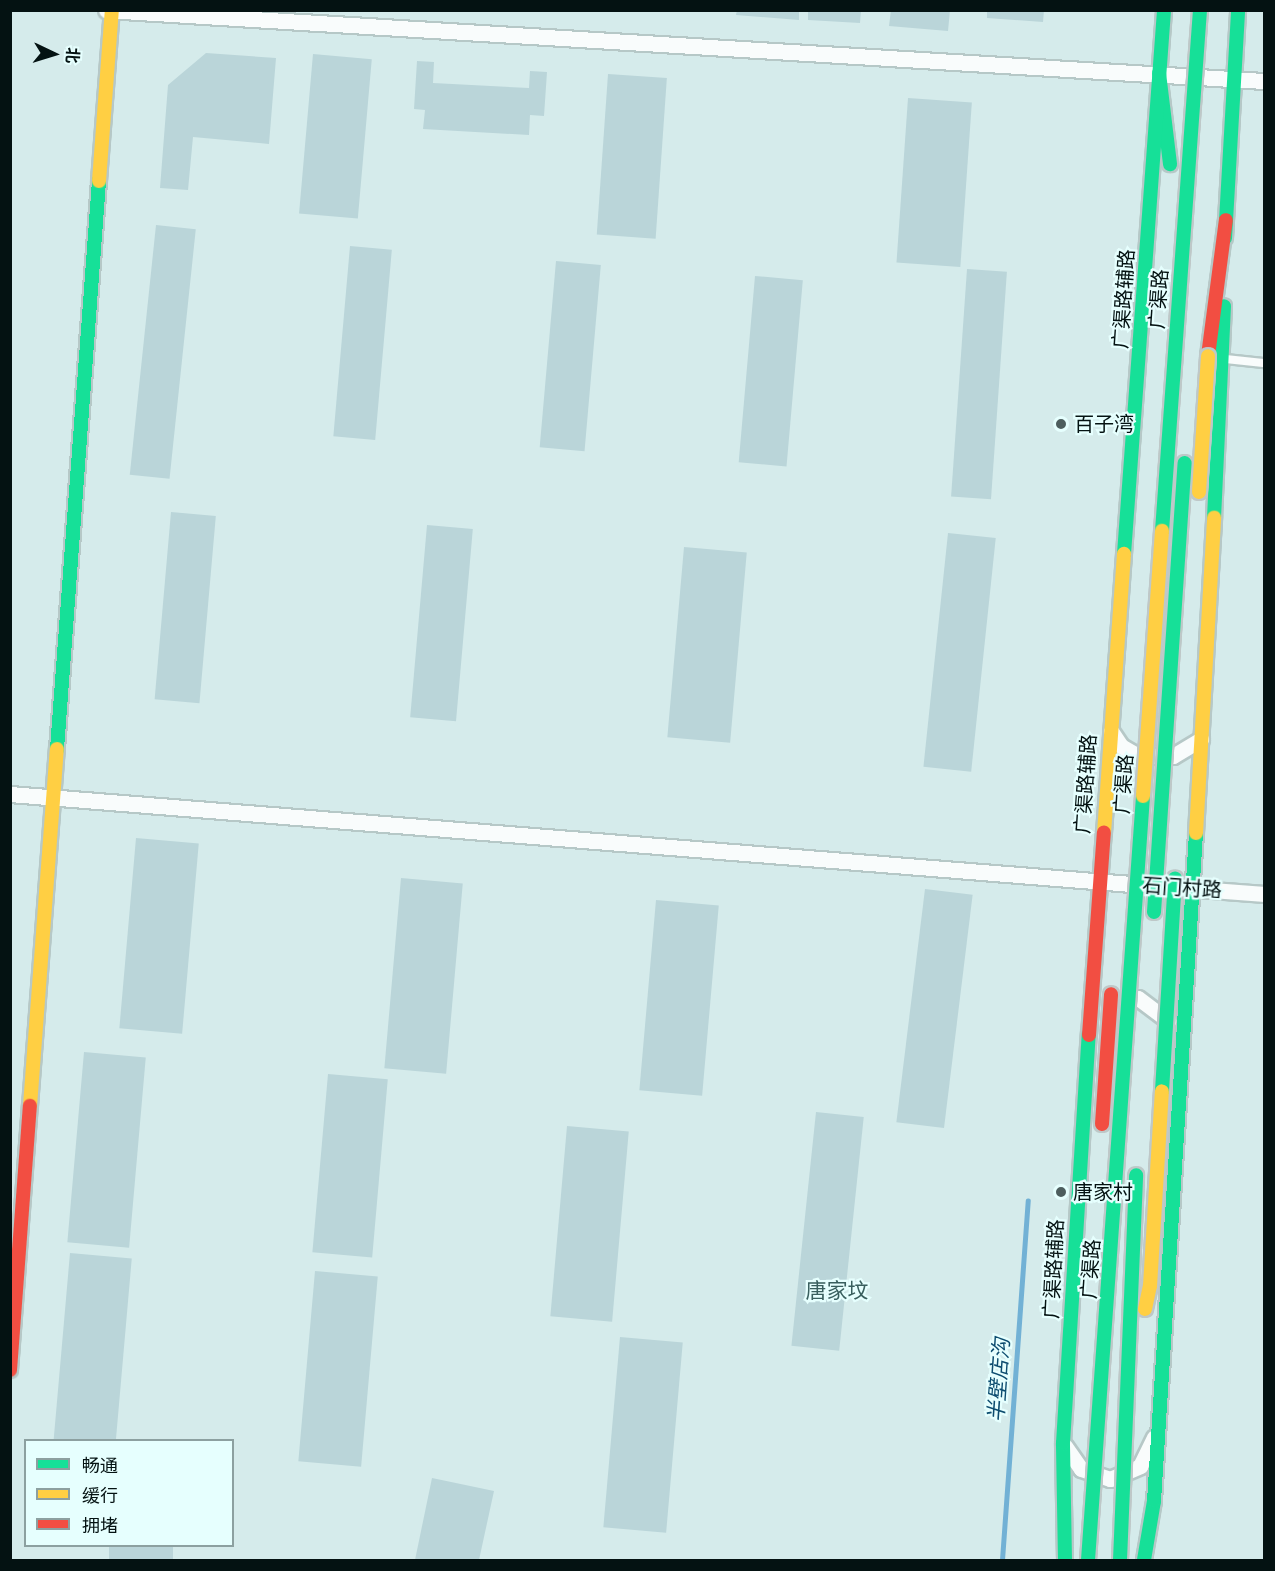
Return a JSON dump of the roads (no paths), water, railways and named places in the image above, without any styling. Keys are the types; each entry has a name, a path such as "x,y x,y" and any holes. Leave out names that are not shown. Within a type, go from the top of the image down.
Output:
{"main road":[{"name":"广渠路辅路","path":"1065,1560 1063,1443 1089,1030 1164,10"},
{"name":"广渠路","path":"1088,1560 1200,10"},
{"path":"1144,1560 1154,1501 1201,740 1224,359 1226,219 1238,10"},
{"path":"10,1370 112,11"},
{"path":"1211,92 1214,57"},
{"path":"1159,73 1170,169"},
{"path":"1198,511 1208,356 1226,219"},
{"name":"广渠路","path":"1153,924 1186,443"},
{"path":"1182,771 1184,736"},
{"path":"1127,772 1130,737"},
{"path":"1118,900 1120,865"},
{"path":"1130,1378 1150,1286 1176,865"},
{"path":"1101,1143 1112,981"},
{"path":"1146,1029 1149,982"},
{"name":"广渠路","path":"1120,1560 1130,1378 1137,1157"},
{"path":"1093,1292 1101,1403"}],"street":[{"path":"106,10 1264,81"},
{"path":"1110,728 1121,746 1138,756 1173,756 1201,740"},
{"name":"石门村路","path":"10,794 1099,883 1264,894"},
{"path":"1089,1030 1118,1002 1138,998 1182,1035"},
{"path":"1063,1443 1081,1469 1110,1479 1140,1466 1158,1429"}],"lane":[{"path":"1224,359 1264,363"}],"waterway":[{"name":"半壁店沟","path":"1002,1560 1028,1201"}],"place":[{"name":"百子湾","path":"1061,424"},
{"name":"唐家村","path":"1061,1192"}],"district":[{"name":"唐家坟","path":"837,1291"}]}
